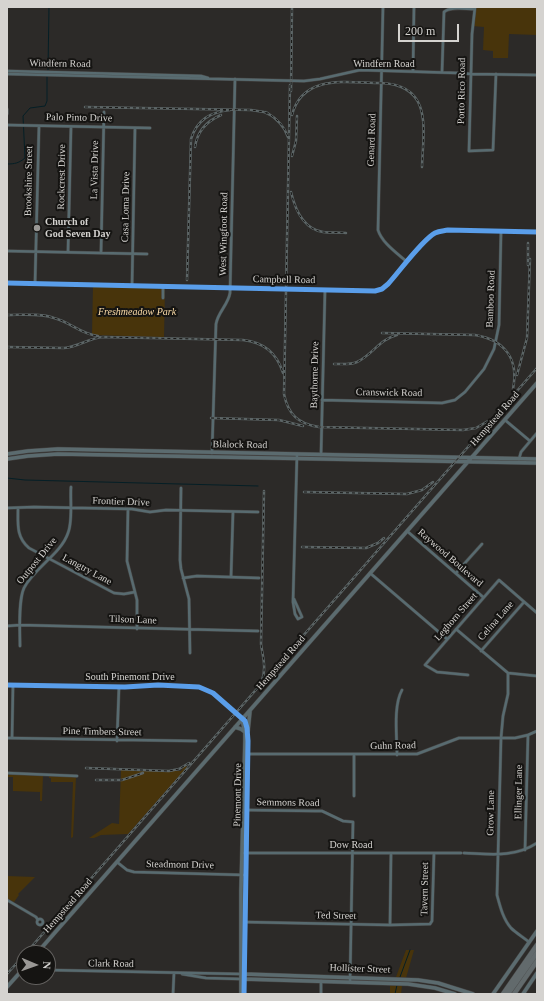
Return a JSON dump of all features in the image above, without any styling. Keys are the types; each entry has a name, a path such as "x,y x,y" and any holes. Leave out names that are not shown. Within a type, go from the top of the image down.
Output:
{"highway":[{"path":"503,994 537,945"},
{"path":"508,994 537,953"},
{"path":"514,994 537,961"}],"main road":[{"name":"Hempstead Road","path":"44,945 537,383"},
{"path":"480,448 484,458"},
{"name":"Blalock Road","path":"7,455 28,451 58,449 396,455 472,458 537,458"},
{"path":"58,449 58,454"},
{"path":"87,450 87,455"},
{"path":"119,450 119,455"},
{"path":"28,451 28,456"},
{"path":"150,456 151,451"},
{"path":"182,452 182,457"},
{"path":"256,453 256,458"},
{"name":"Blalock Road","path":"7,459 58,454 358,461 396,460 537,463"},
{"path":"358,461 359,455"},
{"path":"396,455 396,460"},
{"path":"432,461 433,456"},
{"path":"457,462 460,466 459,472"},
{"path":"235,727 246,732 249,729 250,711"},
{"name":"Pinemont Drive","path":"242,719 246,732 243,875 244,994"},
{"path":"494,993 537,931"},
{"path":"523,994 537,973"},
{"name":"Hollister Street","path":"243,974 418,980 455,987 473,994"},
{"path":"7,987 16,977"},
{"name":"Pinemont Drive","path":"241,994 243,979"},
{"name":"Hollister Street","path":"243,979 417,985 435,988 453,994"},
{"path":"453,994 455,987"}],"street":[{"name":"Genard Road","path":"383,7 378,230 379,234 386,242 407,262"},
{"path":"412,72 414,7"},
{"path":"442,72 444,12 448,9 474,8"},
{"name":"Porto Rico Road","path":"474,8 469,151 493,150 496,74"},
{"name":"Windfern Road","path":"7,71 201,76 208,78"},
{"path":"43,75 44,71"},
{"name":"Windfern Road","path":"7,74 304,81 354,71 537,75"},
{"name":"West Wingfoot Road","path":"212,457 216,324 218,316 228,301 230,288 235,79"},
{"name":"La Vista Drive","path":"101,253 104,112"},
{"name":"Palo Pinto Drive","path":"7,125 150,128"},
{"name":"Brookshire Street","path":"35,284 38,126"},
{"name":"Rockcrest Drive","path":"68,252 71,126"},
{"name":"Casa Loma Drive","path":"132,286 136,128"},
{"name":"Campbell Road","path":"7,283 373,291 382,289 388,284 430,237 440,231 537,232"},
{"name":"Bamboo Road","path":"454,400 465,392 484,369 496,342 499,326 501,232"},
{"path":"7,251 147,254"},
{"path":"163,287 163,298"},
{"name":"Baythorne Drive","path":"321,460 325,290"},
{"name":"Cranswick Road","path":"322,400 442,402 454,400"},
{"path":"504,420 530,442"},
{"path":"519,463 521,452 537,433"},
{"path":"294,599 302,616 298,620 294,608 294,599 297,454"},
{"name":"Outpost Drive","path":"20,646 21,602 24,588 61,545 68,534 70,525 71,487"},
{"path":"181,488 180,560 189,599 190,653"},
{"name":"Frontier Drive","path":"7,508 34,507 128,509 150,512 161,510 258,512"},
{"name":"Langtry Lane","path":"18,508 18,531 22,540 29,548 114,593 124,594 136,592"},
{"path":"128,509 127,561 136,592 138,606 137,629"},
{"path":"231,577 233,512"},
{"name":"Raywood Boulevard","path":"407,531 483,597"},
{"path":"456,573 482,544"},
{"path":"370,573 447,639"},
{"path":"183,578 196,576 259,578"},
{"name":"Raywood Boulevard","path":"499,580 537,613"},
{"name":"Leghorn Street","path":"468,675 436,672 425,664 499,580"},
{"name":"Celina Lane","path":"481,651 524,602"},
{"name":"Tilson Lane","path":"7,626 20,625 258,631"},
{"path":"456,629 508,674 537,676"},
{"name":"Grow Lane","path":"508,674 508,694 503,716 501,738 497,895 501,909 511,928 529,942"},
{"name":"South Pinemont Drive","path":"7,685 120,687 158,685 199,687 213,692 242,719"},
{"path":"12,738 13,685"},
{"path":"117,741 120,687"},
{"path":"397,754 397,704 402,690"},
{"name":"Guhn Road","path":"246,754 417,754 459,738 515,738 537,731"},
{"name":"Ellinger Lane","path":"526,850 528,735"},
{"name":"Pine Timbers Street","path":"7,738 117,741 196,741"},
{"path":"354,754 354,796"},
{"path":"7,773 77,776"},
{"name":"Semmons Road","path":"245,810 322,811 343,821 354,822 353,853"},
{"name":"Dow Road","path":"244,853 512,854 526,850 537,843"},
{"path":"350,982 353,853"},
{"name":"Tavern Street","path":"430,924 432,921 434,853"},
{"path":"390,925 391,854"},
{"name":"Steadmont Drive","path":"117,862 127,870 134,872 243,875"},
{"path":"7,901 36,917 38,920"},
{"name":"Ted Street","path":"244,922 390,925 430,924"},
{"name":"Clark Road","path":"56,970 243,974"},
{"path":"173,994 174,973"},
{"name":"Clark Road","path":"174,973 206,978 243,979"},
{"path":"321,977 321,994"}],"green space":[{"path":"476,7 537,7 537,35 509,34 508,58 493,58 493,51 483,50 484,27 473,26"},
{"name":"Freshmeadow Park","path":"93,286 165,289 164,337 92,335"},
{"path":"185,765 187,767 128,834 101,835 94,838 89,838 112,823 119,824 121,770 181,771"},
{"path":"7,774 76,777 73,837 71,838 73,782 51,782 51,778 49,778 49,776 43,776 42,801 40,801 40,792 13,791 13,777 7,777"},
{"path":"7,876 35,877 18,894 19,895 14,902 7,899"},
{"path":"406,950 414,950 406,978 396,977"},
{"path":"390,985 402,986 401,994 390,994"}],"waterway":[{"path":"48,70 49,7"},
{"path":"7,164 17,163 25,158 23,116 30,108 45,106 47,101 47,76"},
{"path":"7,478 25,480 258,486"},
{"path":"400,977 410,950"},
{"path":"395,994 397,985"}],"railway":[{"path":"291,91 292,7"},
{"path":"292,115 298,102 306,92 316,86 341,82 381,83 398,86 410,92 418,101 422,112 422,167"},
{"path":"290,85 284,394 288,407 300,421 319,427 463,430 476,428 488,421"},
{"path":"85,107 251,110 264,112 270,115"},
{"path":"187,280 191,139 197,127 205,118 216,113 230,110"},
{"path":"266,112 279,122 288,137"},
{"path":"195,147 200,132 211,120 221,115"},
{"path":"292,156 296,141 297,116"},
{"path":"291,192 301,217 310,227 323,232 346,233"},
{"path":"528,243 528,265"},
{"path":"517,375 527,338 530,259"},
{"path":"7,315 49,316 65,322 86,333 98,336"},
{"path":"382,333 475,335 494,341 502,346 512,360 514,369 513,389"},
{"path":"334,364 349,364 357,362 381,343 397,335"},
{"path":"7,347 64,348 103,337 243,340 257,343 273,354 283,373"},
{"path":"33,945 537,368"},
{"path":"211,418 279,420 303,426"},
{"path":"304,492 407,494 422,490 433,482"},
{"path":"261,683 264,673 261,644 264,491"},
{"path":"302,547 366,548 378,543 384,538"},
{"path":"86,768 169,771 179,769 189,763"},
{"path":"96,780 122,780 143,773"},
{"path":"7,974 16,964"}],"cycle path":[{"path":"7,283 375,291 382,289 388,284 417,249 437,232 448,230 537,232"},
{"path":"7,685 125,687 158,685 199,687 213,693 245,721 248,741 244,994"}],"place":[{"name":"Church of God Seven Day","path":"37,228"}]}
